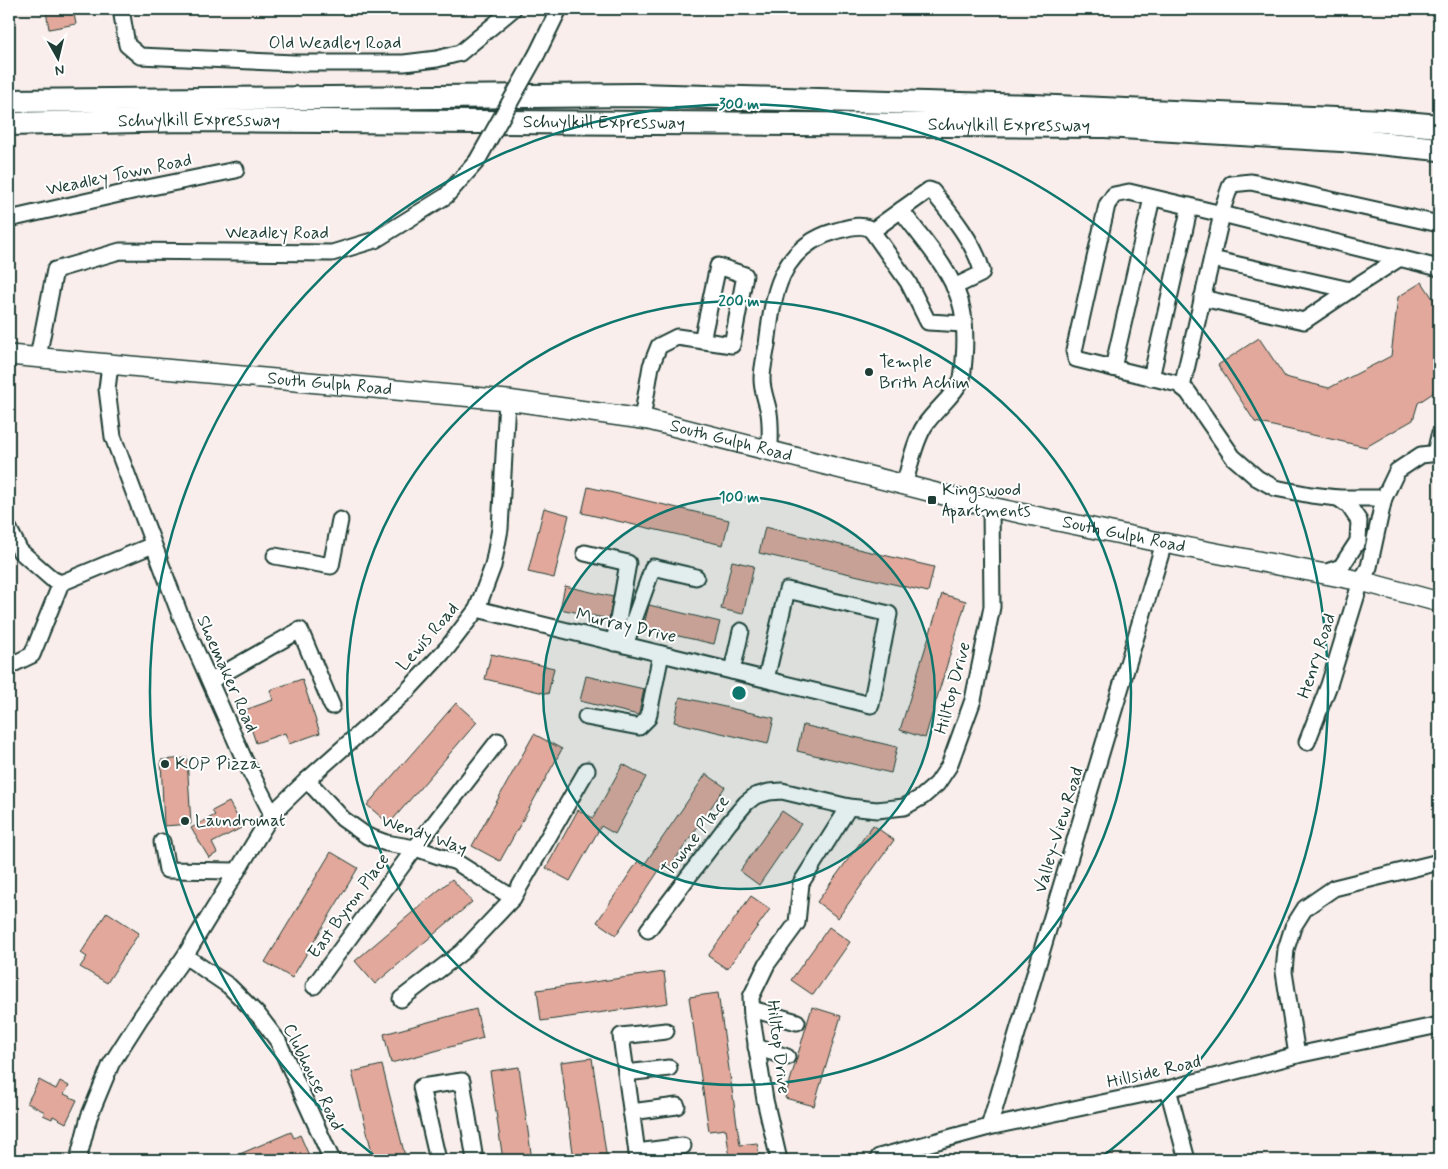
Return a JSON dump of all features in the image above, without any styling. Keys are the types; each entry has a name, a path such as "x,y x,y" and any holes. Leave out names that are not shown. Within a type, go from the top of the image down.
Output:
{"highway":[{"name":"Schuylkill Expressway","path":"9,101 636,96 1033,106 1383,121 1439,126"},
{"name":"Schuylkill Expressway","path":"9,124 193,120 1105,126 1439,149"}],"main road":[{"name":"South Gulph Road","path":"9,355 508,400 642,419 991,507 1361,581 1439,602"}],"street":[{"name":"Old Weadley Road","path":"121,9 127,45 140,56 294,63 404,63 437,59 460,53 513,9"},
{"name":"Weadley Road","path":"38,357 55,270 120,251 332,253 375,240 446,196 477,161 537,54 559,9"},
{"name":"Weadley Town Road","path":"9,219 236,170"},
{"path":"1182,387 1222,214 1222,207 1231,184 1251,182 1439,224"},
{"path":"872,231 927,190 932,191 970,244 982,268 981,274 954,287"},
{"path":"1384,498 1338,498 1274,488 1257,478 1233,457 1188,392 1178,384 1076,360 1074,351 1107,205 1114,195 1129,192 1439,268"},
{"path":"1113,368 1152,198"},
{"path":"1151,378 1190,206"},
{"path":"901,210 939,261 954,287 960,300 964,324 962,379 958,387 925,425 904,485"},
{"path":"770,451 769,413 763,395 762,378 772,304 777,285 793,258 800,250 819,237 836,231 865,226 872,231 908,282 928,322 964,324"},
{"path":"1202,298 1304,321 1400,258"},
{"path":"1212,259 1350,290"},
{"path":"642,419 651,366 659,346 677,337 702,341 732,345 745,275 718,266 702,341"},
{"name":"Shoemaker Road","path":"110,365 107,388 113,438 179,612 244,759 272,814"},
{"name":"Lewis Road","path":"272,814 406,690 448,647 477,609 493,566 500,529 508,400"},
{"path":"1437,453 1439,436"},
{"name":"Henry Road","path":"1307,742 1330,685 1361,581 1368,566 1384,498 1398,470 1421,455 1437,453"},
{"path":"1321,574 1341,567 1358,540 1359,521 1348,506 1338,498"},
{"name":"Hilltop Drive","path":"779,1160 765,1100 756,1047 751,997 767,964 797,923 800,883 849,807 877,810 904,807 922,797 937,784 949,766 973,700 992,607 991,507"},
{"path":"275,556 330,566 340,520"},
{"path":"9,529 14,545 52,579 61,583"},
{"name":"Valley-View Road","path":"989,1127 1164,543"},
{"path":"9,666 32,655 61,583 153,545"},
{"path":"585,553 628,563 619,644"},
{"path":"619,644 653,567 696,576"},
{"name":"Murray Drive","path":"477,609 871,705 889,614 787,590 766,679"},
{"path":"210,681 300,630 332,706"},
{"path":"732,671 741,631"},
{"path":"586,718 639,727 648,718 661,654"},
{"name":"East Byron Place","path":"314,986 415,848 498,741"},
{"path":"401,999 462,952 513,898 587,770"},
{"name":"Wendy Way","path":"307,780 343,819 367,836 386,843 415,848 456,862 513,898"},
{"name":"Towne Place","path":"648,930 729,823 746,803 755,796 782,791 849,807"},
{"path":"78,1160 89,1117 111,1064 141,1017 186,956 272,814"},
{"path":"162,842 167,870 236,872"},
{"path":"1297,1055 1284,972 1286,949 1293,927 1305,908 1334,888 1439,862"},
{"name":"Clubhouse Road","path":"186,956 229,986 259,1016 278,1041 332,1160"},
{"path":"752,1009 797,1022"},
{"name":"Hillside Road","path":"879,1157 989,1127 1168,1089 1297,1055 1439,1025"},
{"path":"666,1031 621,1036 631,1112 638,1156 682,1146"},
{"path":"756,1047 787,1056"},
{"path":"626,1073 670,1068"},
{"path":"438,1160 421,1088 462,1081 475,1160"},
{"path":"1168,1089 1187,1160"},
{"path":"631,1112 677,1106"}],"building":[{"path":"73,9 76,24 49,29 46,11"},
{"path":"1422,282 1439,308 1439,365 1433,393 1418,403 1413,420 1366,447 1255,422 1218,365 1259,338 1285,377 1329,388 1391,356 1398,297"},
{"path":"588,487 729,520 723,545 582,513"},
{"path":"544,508 569,515 554,578 528,572"},
{"path":"765,527 934,567 928,592 759,553"},
{"path":"732,561 754,566 743,614 721,609"},
{"path":"565,586 613,597 609,619 560,609"},
{"path":"942,594 966,601 925,738 900,730"},
{"path":"649,605 720,622 714,644 643,628"},
{"path":"491,654 554,668 548,694 485,679"},
{"path":"586,676 644,689 638,715 580,701"},
{"path":"302,679 320,733 289,744 285,733 256,743 245,710 273,700 270,690"},
{"path":"680,697 774,718 768,744 674,722"},
{"path":"456,703 477,722 389,824 367,805"},
{"path":"803,725 897,747 891,773 797,751"},
{"path":"534,734 562,749 500,861 472,846"},
{"path":"187,758 191,824 164,826 161,760"},
{"path":"623,764 646,777 615,834 601,826 570,881 546,868 578,810 593,818"},
{"path":"706,774 725,787 670,867 664,863 616,935 597,922 638,861 644,865"},
{"path":"229,802 243,827 212,843 217,853 209,858 191,828 215,815 212,811"},
{"path":"782,811 801,824 759,885 740,871"},
{"path":"873,825 894,840 838,918 817,902"},
{"path":"331,852 358,868 292,978 265,962"},
{"path":"452,879 472,902 375,984 355,961"},
{"path":"751,896 770,909 727,969 708,956"},
{"path":"107,912 139,933 107,983 80,967 87,957 81,953"},
{"path":"829,927 850,942 813,995 791,980"},
{"path":"664,972 668,1003 541,1021 537,990"},
{"path":"718,993 740,1145 757,1143 760,1160 730,1160 726,1129 709,1131 689,997"},
{"path":"812,1007 841,1016 814,1106 785,1098"},
{"path":"476,1009 483,1038 391,1063 384,1034"},
{"path":"592,1058 607,1160 574,1160 561,1062"},
{"path":"382,1065 406,1160 374,1160 352,1072"},
{"path":"519,1067 532,1160 503,1160 490,1071"},
{"path":"39,1080 56,1089 60,1081 69,1086 64,1094 77,1100 66,1123 53,1116 52,1119 43,1115 45,1112 27,1103"},
{"path":"291,1132 294,1138 300,1135 311,1160 226,1160"}],"place":[{"name":"Temple Brith Achim","path":"869,372"},
{"name":"Kingswood Apartments","path":"932,500"},
{"name":"KOP Pizza","path":"165,764"},
{"name":"Laundromat","path":"185,821"}]}
